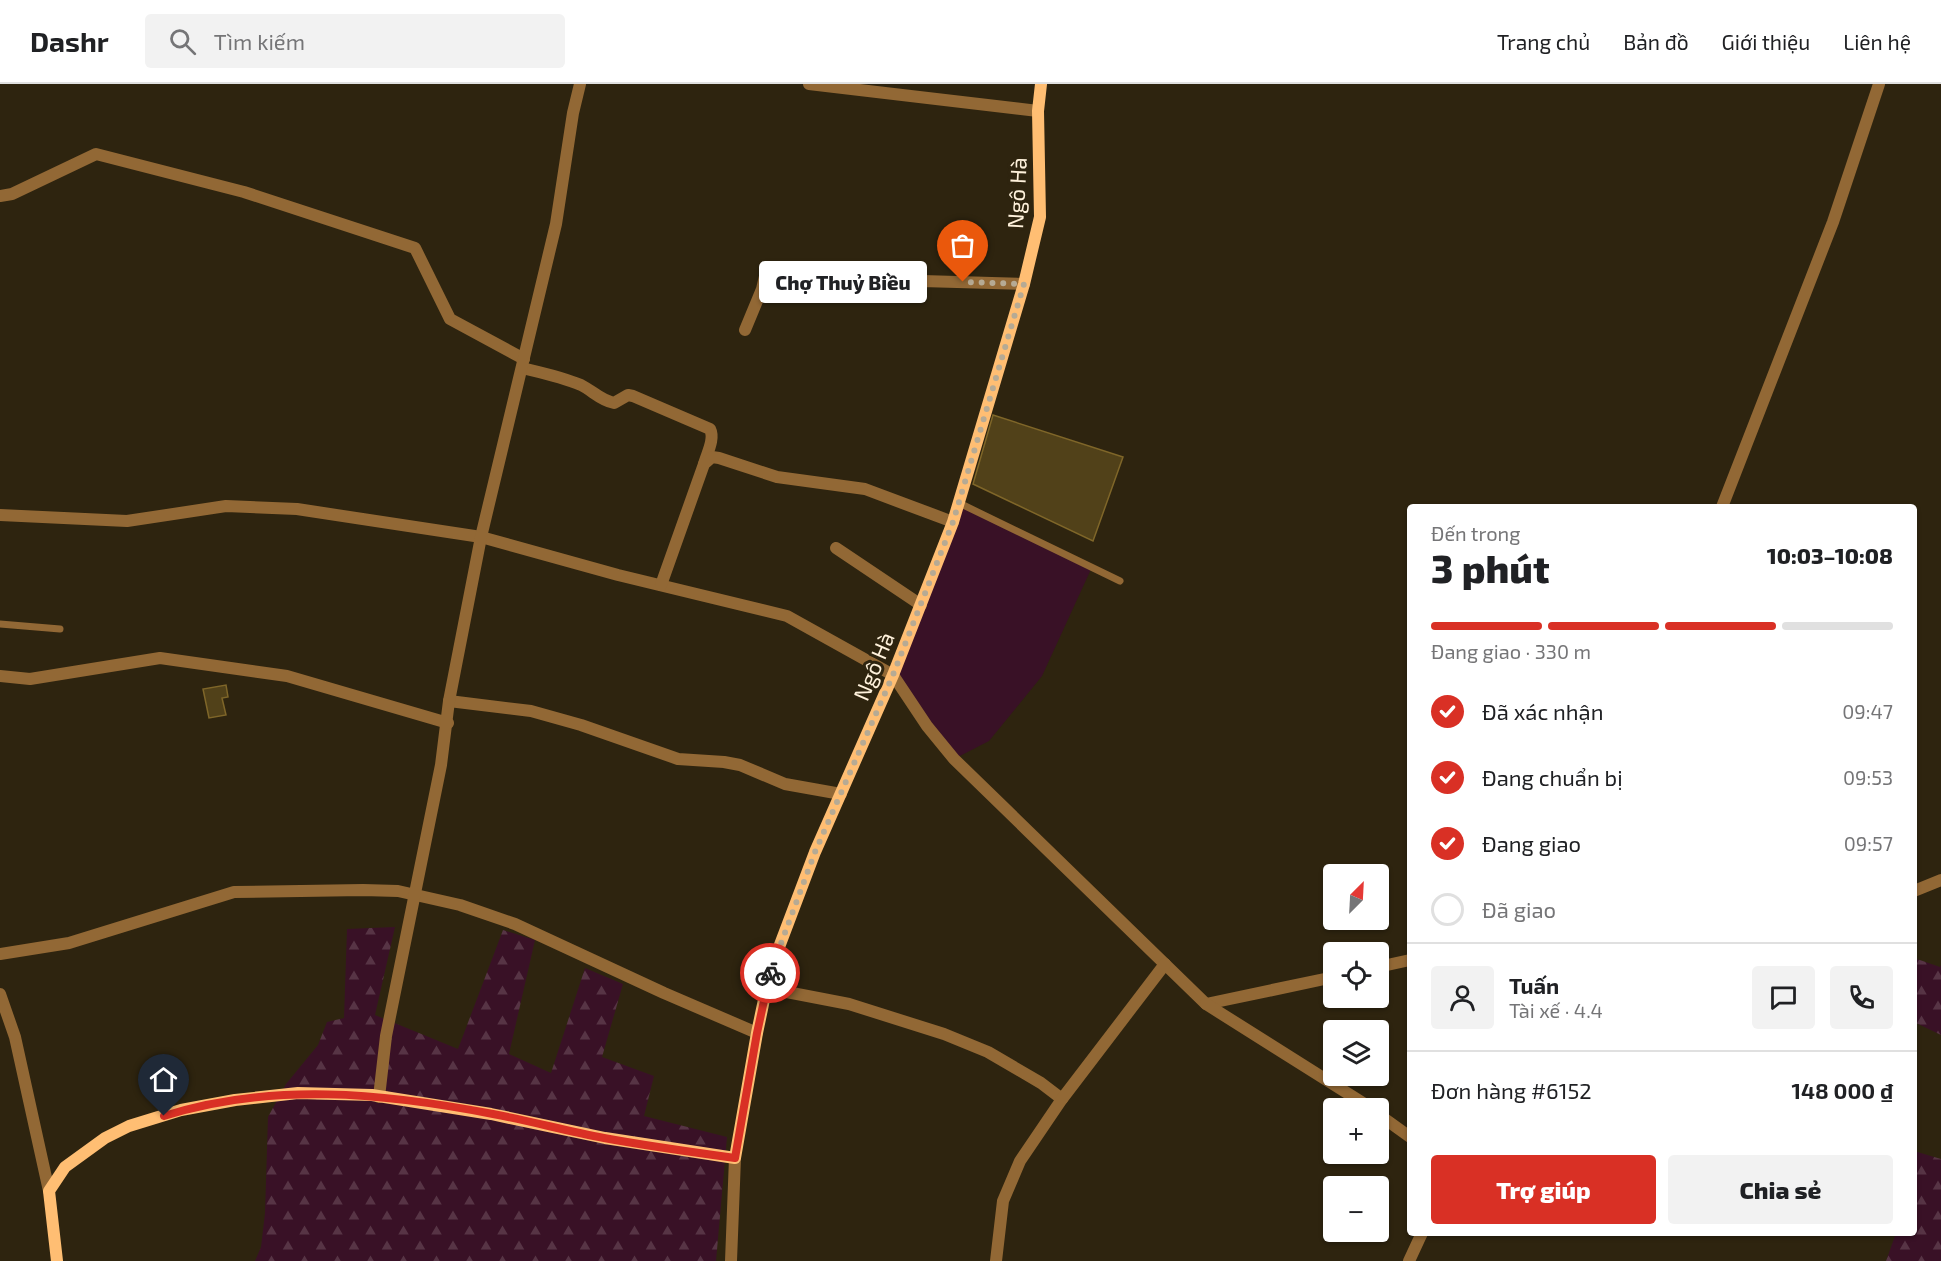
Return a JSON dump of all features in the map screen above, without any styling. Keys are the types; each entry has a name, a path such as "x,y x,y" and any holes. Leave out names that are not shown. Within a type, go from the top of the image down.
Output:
{"street":[{"path":"379,1097 386,1036 441,765 449,701 482,537 556,224 573,113 580,84"},
{"path":"809,84 1038,111"},
{"name":"Ngô Hà","path":"731,1261 735,1158 770,971 815,852 893,675 959,503 1024,284 1040,217 1038,111 1041,84"},
{"path":"1723,504 1833,222 1880,84"},
{"path":"0,196 12,194 96,154 244,192 416,248 450,319 523,363 585,387 606,402 614,403 628,395 633,396 710,429 713,433 661,585"},
{"path":"745,330 762,289 764,276 771,270 809,280 836,282 922,281 1024,284"},
{"path":"704,464 712,457 719,458 777,477 865,489 953,522"},
{"path":"0,515 127,520 226,506 297,509 482,537 786,616 893,675 927,726 954,759 1206,1004 1355,1098"},
{"path":"836,548 921,605"},
{"path":"0,676 30,678 160,658 287,676 448,723"},
{"path":"449,701 531,711 581,724 678,759 740,765 785,784 841,794"},
{"path":"1917,890 1941,880"},
{"path":"0,954 69,944 234,892 374,890 415,894 460,905 514,924 757,1033"},
{"path":"1389,965 1407,961"},
{"path":"996,1261 1003,1201 1020,1161 1062,1099 1165,964"},
{"path":"1206,1004 1323,978"},
{"path":"766,988 849,1004 944,1034 988,1052 1041,1083 1062,1099"},
{"path":"0,994 15,1037 49,1191 57,1261"},
{"path":"49,1191 65,1167 105,1138 129,1126 181,1110 235,1100 298,1093 379,1097 492,1114 605,1138 735,1158"},
{"path":"1389,1122 1407,1135"},
{"path":"1409,1261 1421,1236"}],"lane":[{"path":"959,503 1120,581"},
{"path":"0,624 60,629"}],"green space":[{"path":"959,503 1092,567 1042,676 989,741 954,759 893,675"},
{"path":"395,927 375,1015 458,1049 503,930 535,940 509,1054 551,1073 585,968 623,984 602,1057 654,1076 644,1116 727,1137 716,1261 255,1261 261,1247 265,1213 268,1117 286,1084 318,1045 327,1022 344,1018 347,929"},
{"path":"1917,959 1940,967 1941,965 1941,1035 1917,1023"},
{"path":"1917,1152 1941,1159 1941,1261 1886,1261 1895,1236 1917,1236"}],"building":[{"path":"993,415 1123,457 1093,541 973,484"},
{"path":"226,685 228,697 222,698 226,715 209,718 203,689"}],"way so far":[{"path":"770,973 815,852 893,675 953,522 1024,284 963,282"}],"place":[{"name":"Chợ Thuỷ Biều","path":"963,282"}],"route":[{"path":"164,1116 181,1110 270,1095 298,1093 372,1095 492,1114 605,1138 735,1158 770,973"}]}
